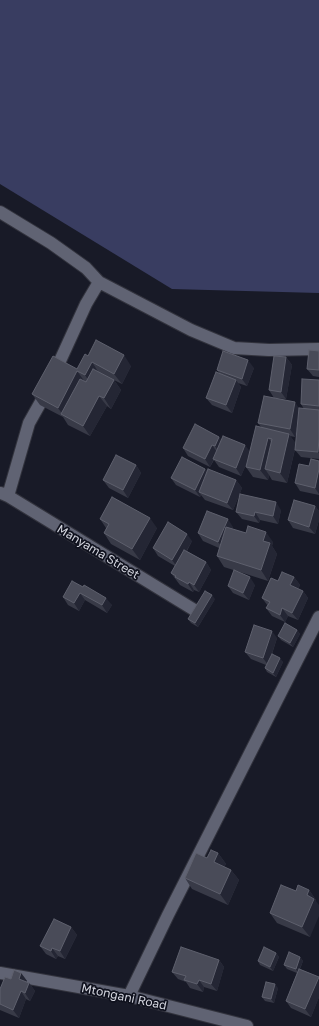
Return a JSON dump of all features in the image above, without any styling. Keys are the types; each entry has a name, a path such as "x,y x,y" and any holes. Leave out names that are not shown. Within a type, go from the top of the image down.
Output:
{"street":[{"path":"0,212 51,243 86,268 99,282 191,330 234,348 269,350 319,349"},
{"path":"4,494 29,423 48,388 86,304 99,282"},
{"name":"Manyama Street","path":"4,494 196,612"},
{"path":"129,996 168,915 319,617"},
{"name":"Mtongani Road","path":"0,973 129,996 243,1026"}],"shaded area":[{"path":"0,0 319,0 319,293 172,289 0,184"}],"building":[{"path":"96,340 124,355 114,374 92,362 85,375 77,371 58,408 32,394 53,356 77,369 85,354 88,356"},
{"path":"309,350 319,351 319,370 307,369"},
{"path":"223,351 248,360 242,379 217,370"},
{"path":"274,356 286,357 281,392 269,390"},
{"path":"93,369 114,380 104,398 99,396 83,426 61,414 80,379 86,382"},
{"path":"216,372 236,380 226,405 206,398"},
{"path":"302,379 319,380 319,406 301,404"},
{"path":"264,396 295,402 290,429 258,423"},
{"path":"299,408 319,410 318,452 295,450"},
{"path":"195,424 219,437 215,446 212,445 205,459 183,448"},
{"path":"256,426 289,434 280,473 265,469 272,439 268,438 260,470 246,467"},
{"path":"223,436 245,445 236,468 213,459"},
{"path":"116,455 136,465 123,490 103,480"},
{"path":"182,457 205,469 195,490 171,478"},
{"path":"311,459 319,461 315,488 295,483 299,464 309,466"},
{"path":"208,469 236,480 227,503 199,492"},
{"path":"240,494 276,502 273,516 255,512 254,516 236,512"},
{"path":"112,497 150,518 132,549 104,533 109,524 100,519"},
{"path":"294,500 315,506 309,527 288,520"},
{"path":"207,511 228,519 218,542 198,533"},
{"path":"168,522 187,534 172,560 153,548"},
{"path":"248,526 266,532 263,541 270,543 261,570 217,556 226,527 246,533"},
{"path":"184,550 206,562 194,585 189,582 188,584 171,573"},
{"path":"234,570 250,577 243,593 228,586"},
{"path":"282,572 294,577 290,585 303,591 292,613 282,608 280,615 266,608 270,602 262,598 271,578 278,581"},
{"path":"72,581 83,587 84,585 106,598 102,605 80,593 74,603 63,597"},
{"path":"205,591 212,595 195,623 188,619"},
{"path":"285,623 297,630 290,643 278,636"},
{"path":"254,625 272,631 263,658 245,652"},
{"path":"272,654 280,658 273,673 265,668"},
{"path":"211,850 218,853 214,862 231,870 220,894 185,878 196,853 207,858"},
{"path":"281,885 296,891 298,885 309,890 307,895 314,899 302,927 270,913"},
{"path":"54,919 71,927 60,951 52,948 51,951 40,946"},
{"path":"181,947 219,960 211,984 199,980 197,984 184,980 186,976 172,972"},
{"path":"264,947 276,953 270,967 258,961"},
{"path":"289,952 300,957 296,969 284,965"},
{"path":"299,969 319,977 305,1009 286,1001"},
{"path":"14,970 21,973 19,979 29,983 25,993 21,991 13,1010 0,1004 0,989 5,977 11,979"},
{"path":"266,982 275,984 271,999 262,997"}]}
